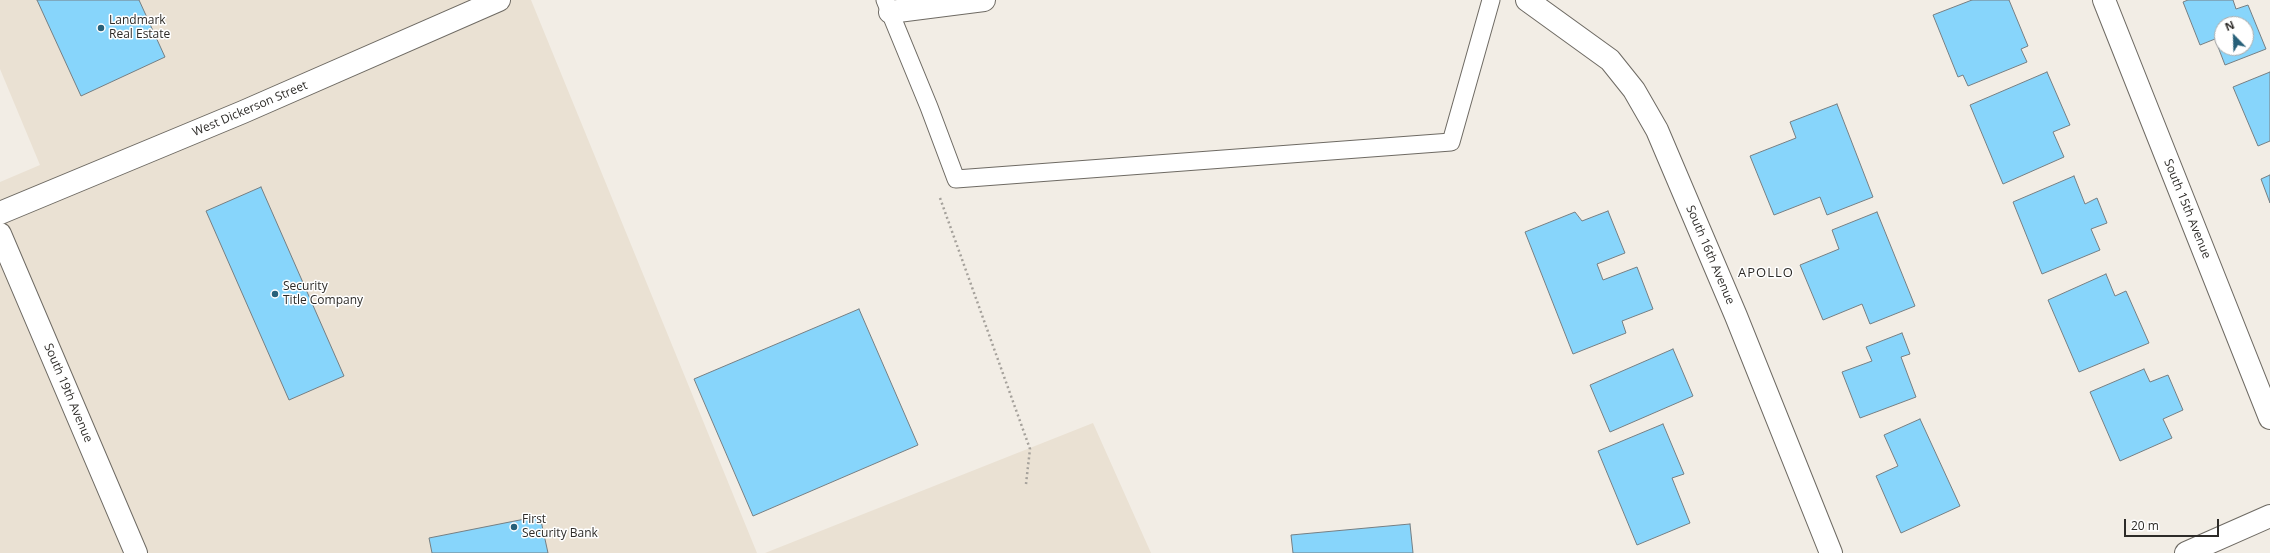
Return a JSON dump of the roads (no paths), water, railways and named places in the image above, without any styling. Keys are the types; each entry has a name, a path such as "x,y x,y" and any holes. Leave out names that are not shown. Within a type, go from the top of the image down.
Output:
{"street":[{"name":"West Dickerson Street","path":"0,213 243,112 498,0"},
{"path":"888,6 984,0"},
{"name":"South 16th Avenue","path":"1528,0 1610,60 1634,90 1657,130 1736,316 1831,553"},
{"name":"South 15th Avenue","path":"2104,0 2270,418"},
{"name":"South 19th Avenue","path":"0,234 136,553"},
{"path":"2186,553 2270,516"}],"lane":[{"path":"888,6 929,106 956,179 1451,142 1491,0"}],"place":[{"name":"Landmark Real Estate","path":"101,28"},
{"name":"Security Title Company","path":"275,294"},
{"name":"First Security Bank","path":"514,527"}],"district":[{"name":"APOLLO","path":"1766,273"}]}
